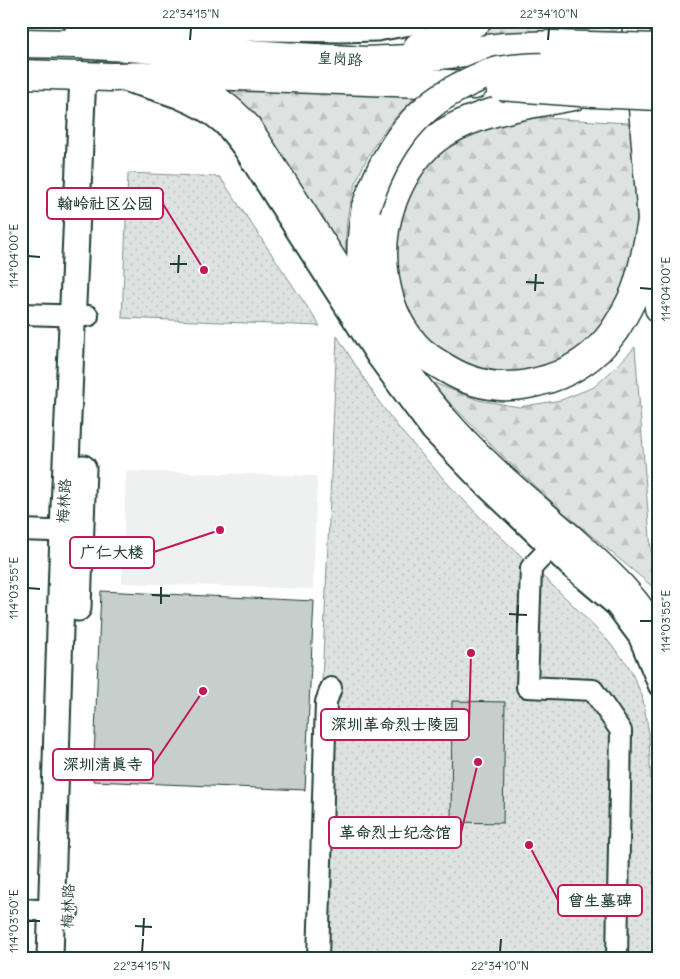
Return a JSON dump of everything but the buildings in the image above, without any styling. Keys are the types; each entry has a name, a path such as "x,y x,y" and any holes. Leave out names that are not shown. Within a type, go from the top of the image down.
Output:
{"highway":[{"path":"366,61 393,56 429,44 477,21"},
{"path":"636,21 659,308"},
{"name":"皇岗路","path":"21,43 75,33 366,61 408,60 504,47 659,48"},
{"path":"384,340 370,305 364,282 361,255 362,229 366,207 374,183 385,160 397,141 427,108 448,92 475,79 498,72 558,67 659,71"},
{"name":"皇岗路","path":"21,74 98,76 209,75 500,86 659,96"},
{"path":"158,76 192,87 210,96 224,105 247,127 384,340 424,397 452,430 482,460 608,572 637,604 659,641"},
{"path":"593,93 519,106 463,123 442,134 422,152 409,168 396,191 387,216 383,246 384,271 389,297 399,323 414,344 430,359 456,375 480,384 502,387 525,386 550,380 574,368 595,352 613,331 639,282 652,221"}],"main road":[{"path":"75,33 117,26 377,28 416,21"},
{"name":"梅林路","path":"66,958 60,911 72,532 80,316 98,76"},
{"name":"梅林路","path":"50,958 60,911"}],"street":[{"path":"98,76 176,96 202,109 222,124 243,148 378,358 410,403 432,431 481,482 569,566 616,606 639,637 659,686"},
{"path":"21,314 80,316"},
{"path":"21,530 72,532"},
{"path":"550,548 531,568 527,687 593,690 621,731 617,958"},
{"path":"318,958 326,702 331,688"},
{"path":"21,909 60,911"}],"shaded area":[{"path":"126,471 317,476 313,589 122,583"}],"green space":[{"path":"502,21 618,21 619,28 610,35 475,37"},
{"path":"423,91 395,118 383,133 364,165 356,183 347,220 346,262 218,92"},
{"path":"529,117 628,123 631,131 639,217 624,301 580,355 517,376 457,364 415,329 393,268 399,217 413,184 435,155 462,134"},
{"path":"128,173 220,177 320,326 122,318"},
{"path":"337,336 379,402 402,432 449,485 484,521 570,602 608,641 628,665 642,695 649,733 657,958 310,958"},
{"path":"635,347 654,588 563,512 499,453 429,381 478,400 519,407 561,400 594,387"}],"place":[{"name":"翰岭社区公园","path":"204,270"},
{"name":"广仁大楼","path":"220,530"},
{"name":"深圳革命烈士陵园","path":"471,653"},
{"name":"深圳清真寺","path":"203,691"},
{"name":"革命烈士纪念馆","path":"478,762"},
{"name":"曾生墓碑","path":"529,845"}]}
